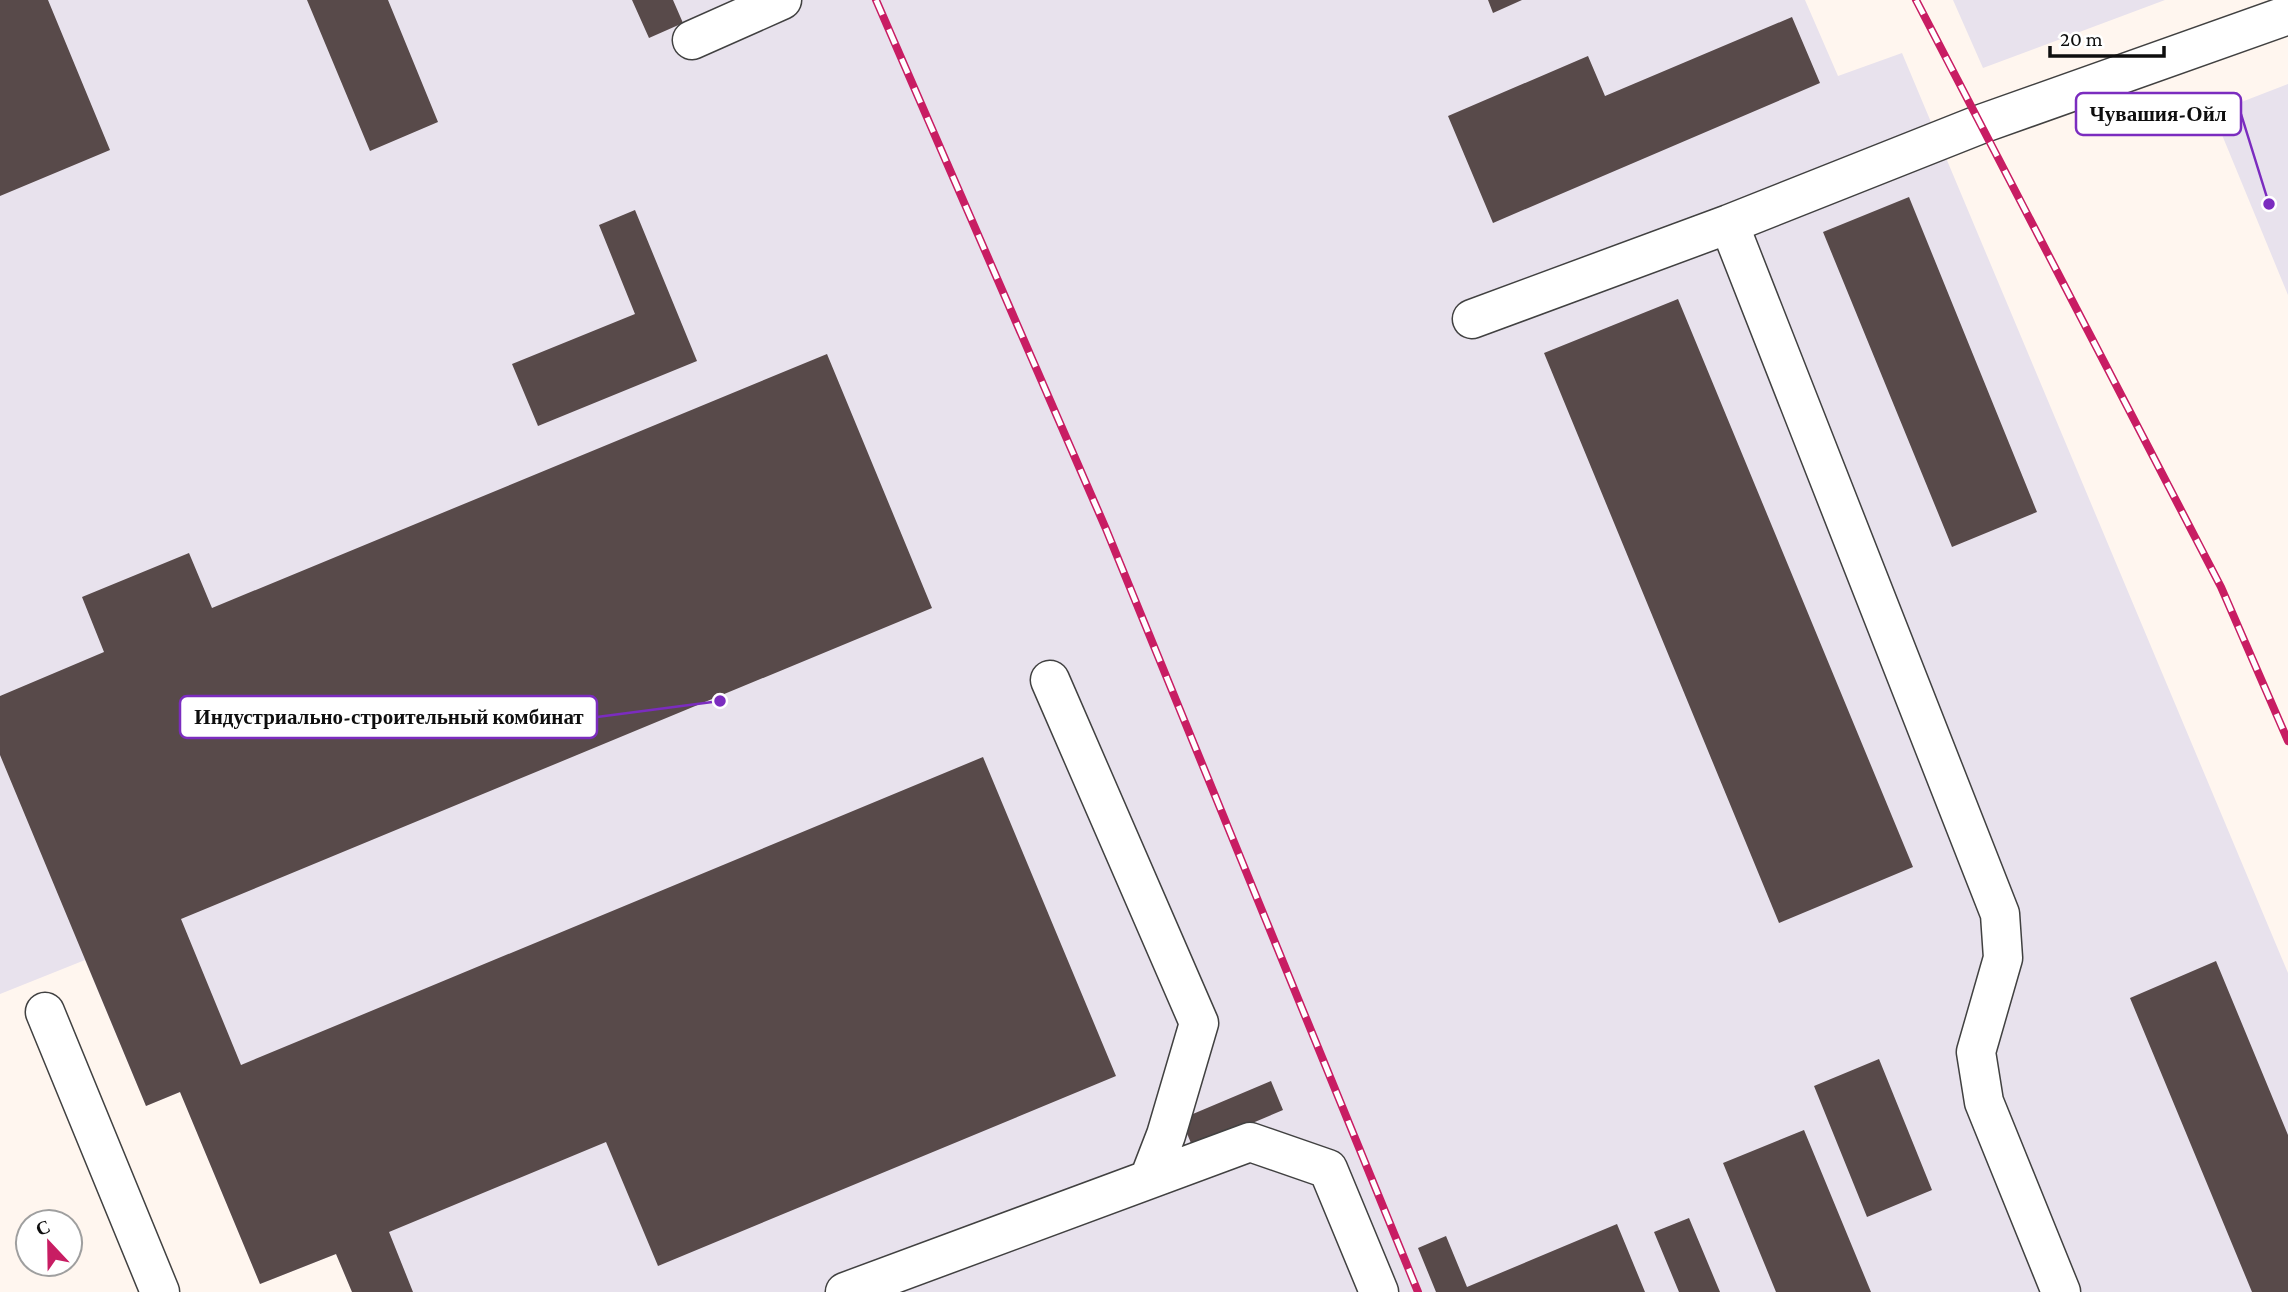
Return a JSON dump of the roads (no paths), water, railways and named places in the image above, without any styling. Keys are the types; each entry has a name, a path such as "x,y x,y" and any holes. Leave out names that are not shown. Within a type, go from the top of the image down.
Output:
{"lane":[{"path":"691,40 782,0"},
{"path":"1472,318 1729,223 1981,124 2288,15"},
{"path":"1729,223 2000,914 2003,958 1976,1052 1984,1102 2061,1292"},
{"path":"1050,680 1199,1023 1166,1135 1149,1179"},
{"path":"45,1012 160,1292"},
{"path":"845,1292 1250,1142 1328,1169 1379,1292"}],"railway":[{"path":"876,0 1106,529 1418,1292"},
{"path":"1916,0 2221,587 2288,741"}],"place":[{"name":"Чувашия-Ойл","path":"2269,204"},
{"name":"Индустриально-строительный комбинат","path":"720,701"}]}
